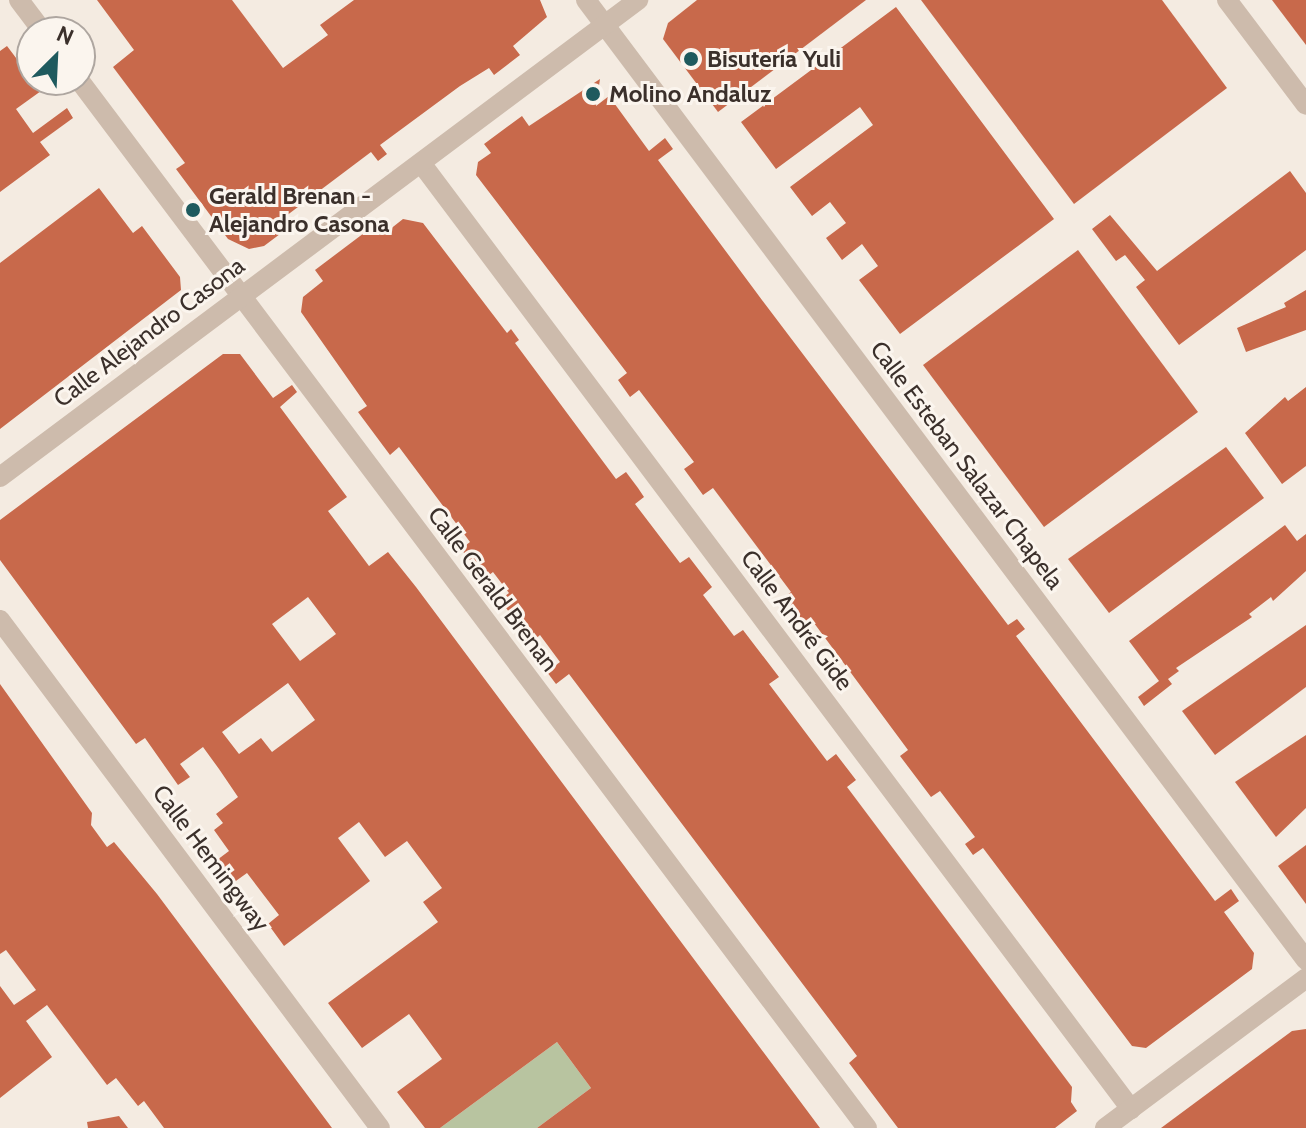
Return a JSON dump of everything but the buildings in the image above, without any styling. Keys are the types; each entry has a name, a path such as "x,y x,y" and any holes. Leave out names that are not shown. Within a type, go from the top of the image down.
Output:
{"street":[{"name":"Calle Esteban Salazar Chapela","path":"586,0 1306,960"},
{"name":"Calle Alejandro Casona","path":"0,477 638,0"},
{"path":"1227,0 1306,105"},
{"name":"Calle Gerald Brenan","path":"91,96 867,1128"},
{"name":"Calle André Gide","path":"421,163 1131,1109"},
{"name":"Calle Hemingway","path":"0,620 380,1128"},
{"path":"1105,1128 1306,978"}],"green space":[{"path":"557,1042 591,1088 537,1128 440,1128"}],"place":[{"name":"Bisutería Yuli","path":"691,59"},
{"name":"Molino Andaluz","path":"593,94"},
{"name":"Gerald Brenan - Alejandro Casona","path":"193,210"}]}
